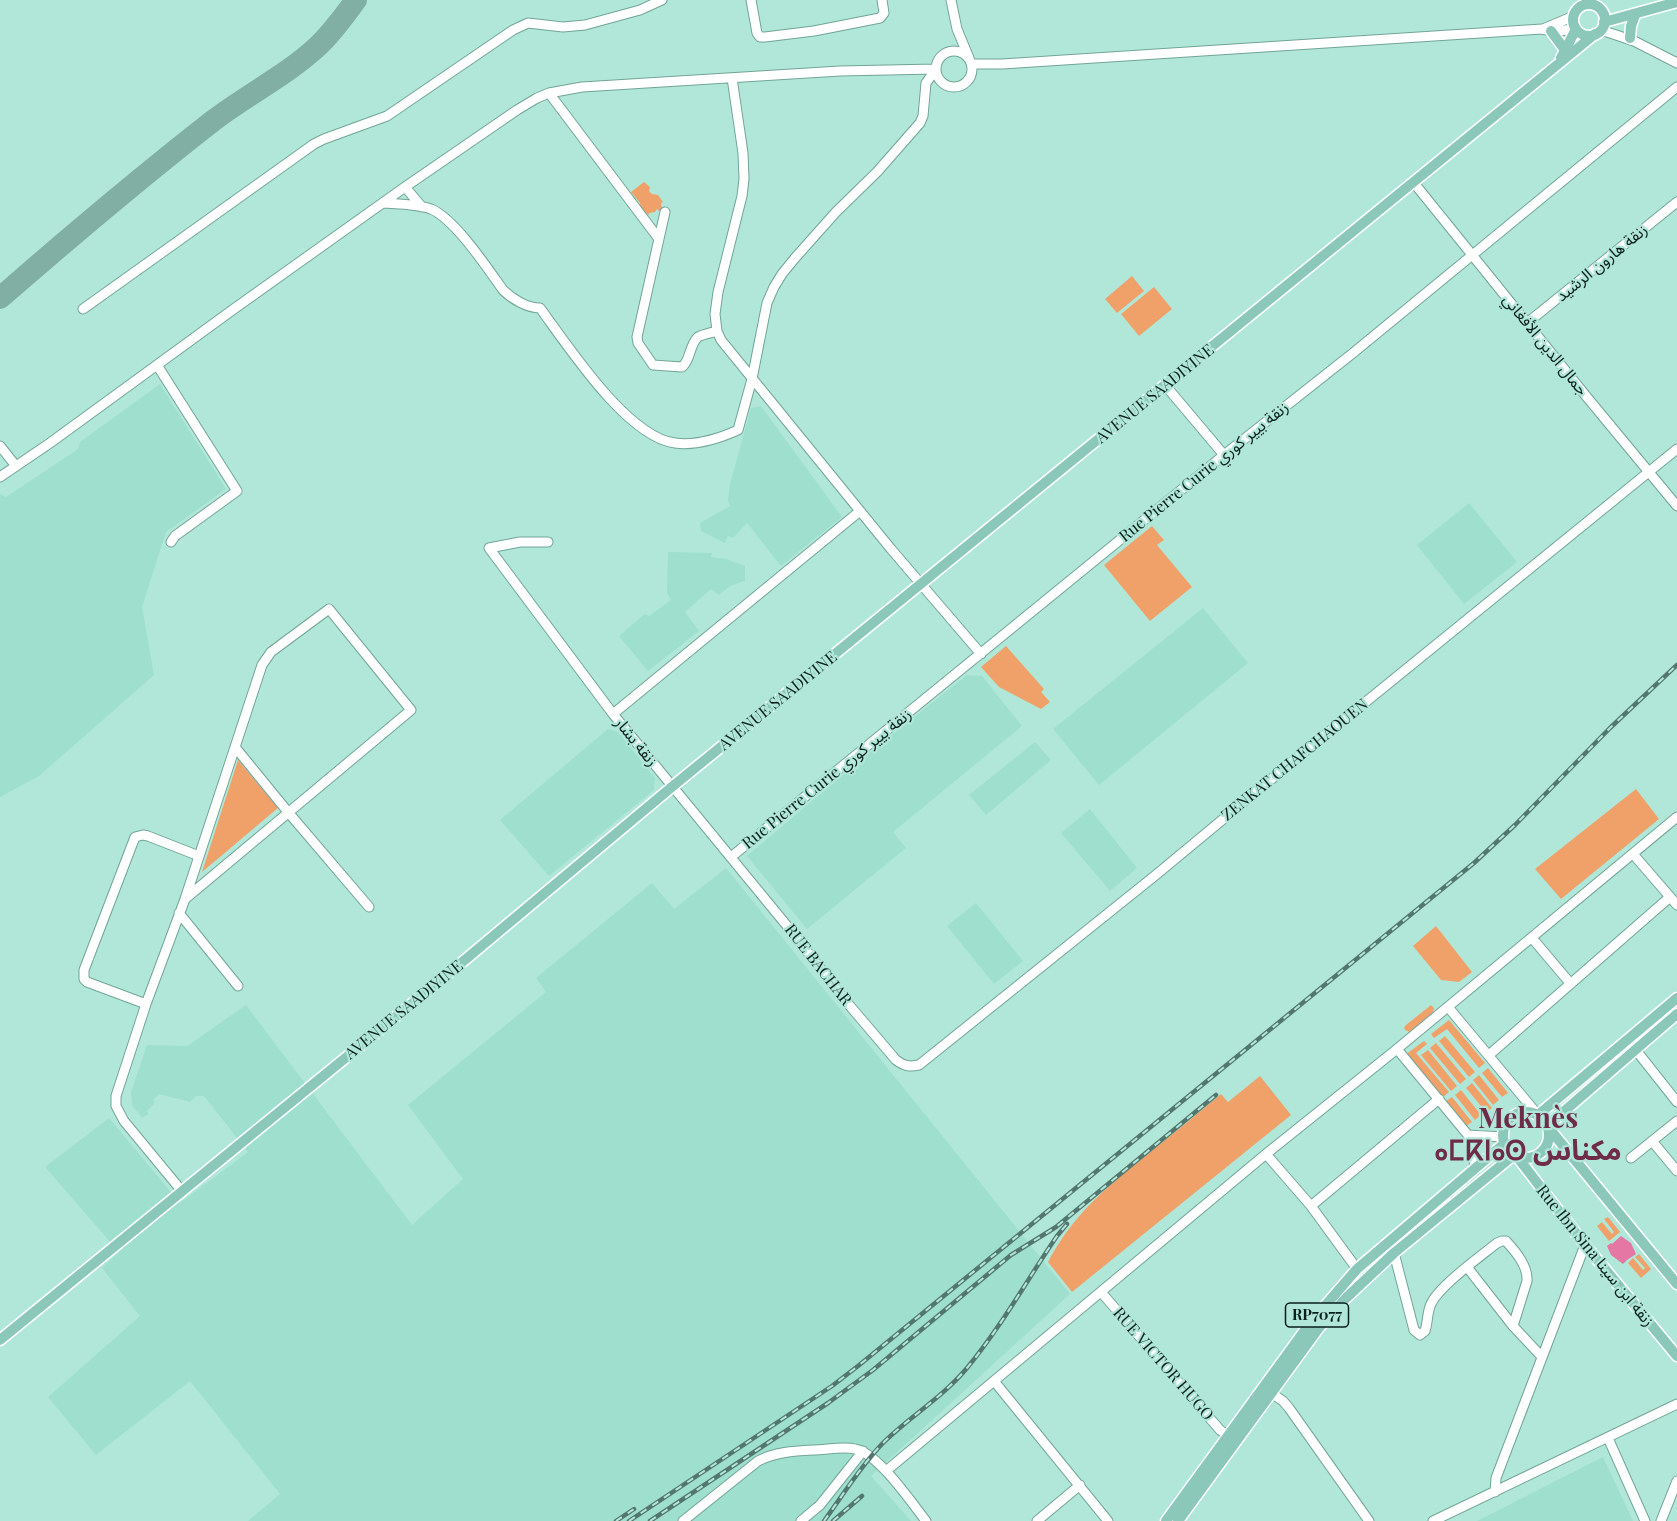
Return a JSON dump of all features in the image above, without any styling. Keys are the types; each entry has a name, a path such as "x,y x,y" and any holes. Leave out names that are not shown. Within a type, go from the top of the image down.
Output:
{"main road":[{"path":"1601,24 1596,6 1591,2 1576,9 1576,29 1585,35 1601,24 1677,2"},
{"path":"1632,40 1631,26 1641,13"},
{"name":"AVENUE SAADIYINE","path":"0,1340 436,984 673,786 1414,183 1558,63 1601,24"},
{"name":"AVENUE SAADIYINE","path":"1558,63 1576,29"},
{"path":"1546,30 1565,50"},
{"path":"1677,998 1538,1115 1677,1284"},
{"path":"1547,1126 1677,1014"},
{"name":"RP7077","path":"1166,1521 1311,1322 1357,1269 1475,1170 1504,1140 1506,1124 1517,1114 1531,1112 1538,1115"},
{"path":"1504,1140 1515,1154 1535,1156 1546,1146 1547,1126"},
{"name":"RP7077","path":"1178,1521 1318,1329 1346,1298 1394,1253 1515,1154"},
{"name":"Rue Ibn Sina زنقة ابن سينا","path":"1515,1154 1585,1245 1677,1356"}],"street":[{"path":"83,309 314,144 387,116 513,30 528,24 563,27 585,25 640,10 663,0"},
{"path":"751,0 757,33 760,37 765,38 880,18 884,13 882,0"},
{"path":"924,92 935,81 958,87 966,83 971,65 957,29 951,0"},
{"path":"1546,30 1576,9"},
{"path":"1601,24 1677,63"},
{"path":"384,203 432,209 449,223 462,236 507,295 532,308 540,308 591,376 628,417 645,431 673,443 692,444 721,437 738,430 752,379 765,312 774,287 795,258 836,212 877,172 916,128 923,116 926,83 936,69 941,56 951,45 957,29"},
{"path":"971,65 1546,30 1562,32 1576,29"},
{"path":"941,56 949,51 958,51 967,55 971,65"},
{"path":"0,477 405,187 537,98 549,93 582,87 840,71 936,69"},
{"path":"936,69 940,81"},
{"path":"732,78 743,153 744,179 742,196 718,292 715,314 717,332 752,379 860,511 981,654"},
{"name":"Rue Pierre Curie زنقة بيير كوري","path":"731,856 1224,455 1353,353 1677,87"},
{"path":"549,93 658,239"},
{"name":"جمال الدين الأفغاني","path":"1414,183 1677,506"},
{"path":"405,187 422,207"},
{"name":"زنقة هارون الرشيد","path":"1527,323 1677,202"},
{"path":"665,212 637,337 638,343 653,365 682,367 687,362 693,344 699,337 717,332"},
{"path":"157,365 237,491 175,536 171,542"},
{"path":"1165,385 1224,455"},
{"path":"0,446 16,466"},
{"name":"ZENKAT CHAFCHAOUEN","path":"910,1067 919,1065 1157,874 1677,449"},
{"path":"613,714 860,511"},
{"name":"زنقة بشار","path":"548,542 520,542 489,548 613,714 731,856"},
{"path":"181,1190 124,1121 116,1106 118,1088 185,898 262,665 271,652 330,609 411,710 185,898"},
{"path":"235,747 369,907"},
{"path":"886,1471 1266,1154 1397,1049 1677,817"},
{"path":"146,1004 87,982 84,979 84,970 135,837 143,835 199,856"},
{"path":"1633,854 1677,905"},
{"name":"RUE BACHAR","path":"731,856 844,999 896,1060 910,1067"},
{"path":"1489,1055 1670,897"},
{"path":"179,913 238,986"},
{"path":"1532,938 1570,983"},
{"path":"1448,1007 1538,1115"},
{"path":"1397,1049 1468,1134 1473,1149 1475,1170"},
{"path":"1635,1049 1677,1102"},
{"path":"1311,1206 1439,1099"},
{"path":"1631,1158 1677,1120"},
{"path":"1468,1134 1504,1140"},
{"path":"1652,1141 1677,1171"},
{"path":"1266,1154 1311,1206 1357,1269"},
{"path":"1394,1253 1414,1330 1420,1335 1426,1329 1430,1306 1434,1299 1467,1267 1497,1243 1504,1241 1508,1243 1528,1274 1513,1326"},
{"path":"1495,1492 1496,1478 1585,1245"},
{"path":"1467,1267 1513,1326 1542,1357"},
{"name":"RUE VICTOR HUGO","path":"1101,1292 1220,1430 1227,1435"},
{"path":"994,1381 1108,1521"},
{"path":"1271,1393 1289,1408 1370,1521"},
{"path":"1433,1521 1677,1404"},
{"path":"1608,1438 1645,1521"},
{"path":"683,1521 737,1477 765,1458 794,1451 846,1448 863,1451 886,1471 926,1521"},
{"path":"801,1521 820,1505 863,1451"},
{"path":"1661,1521 1677,1481"},
{"path":"1037,1521 1080,1485"}],"shaded area":[{"path":"644,182 650,187 649,191 658,195 663,202 661,203 662,209 659,211 657,209 649,215 641,211 640,203 631,192"},
{"path":"1132,276 1144,291 1117,313 1105,299"},
{"path":"1154,287 1172,309 1139,336 1121,314"},
{"path":"160,384 226,489 166,532 142,607 154,675 39,776 0,797 0,494 6,497 78,449 80,442"},
{"path":"761,406 842,517 781,566 747,523 733,538 728,536 725,543 701,531 700,523 730,506 728,500 730,484 751,408"},
{"path":"1469,503 1517,562 1464,604 1417,545"},
{"path":"1152,526 1164,540 1157,545 1192,587 1150,621 1104,565"},
{"path":"668,552 712,553 711,557 726,559 745,566 745,581 730,586 719,595 711,589 685,612 699,631 648,671 619,636 645,614 649,616 671,600 667,593"},
{"path":"1203,608 1248,663 1099,785 1053,729"},
{"path":"1006,646 1044,689 1041,692 1050,702 1041,709 999,687 981,667"},
{"path":"967,675 982,676 1022,726 893,832 906,848 807,929 747,856 864,757"},
{"path":"608,729 618,732 655,778 654,790 549,876 500,820"},
{"path":"1035,742 1051,760 986,815 969,795"},
{"path":"238,760 278,808 202,872"},
{"path":"1636,789 1659,819 1561,899 1535,869"},
{"path":"1090,809 1137,868 1110,891 1061,833"},
{"path":"726,868 1070,1294 871,1476 911,1521 248,1521 280,1494 190,1381 96,1455 48,1397 140,1316 102,1268 119,1252 45,1167 109,1118 180,1203 248,1152 204,1096 196,1096 190,1102 159,1094 153,1100 155,1103 147,1111 148,1114 142,1118 132,1105 131,1092 147,1045 187,1046 246,1005 412,1225 463,1179 408,1105 546,992 536,978 652,883 674,909"},
{"path":"976,903 1023,961 994,984 947,926"},
{"path":"1436,926 1472,972 1459,982 1441,980 1413,946"},
{"path":"1431,1005 1434,1008 1433,1012 1410,1032 1405,1030 1406,1025"},
{"path":"1449,1020 1485,1063 1479,1068 1447,1029 1434,1038 1431,1034"},
{"path":"1445,1036 1475,1072 1469,1077 1439,1041"},
{"path":"1424,1041 1427,1044 1416,1053 1449,1092 1442,1098 1405,1055"},
{"path":"1436,1043 1466,1079 1460,1084 1430,1048"},
{"path":"1428,1050 1457,1086 1451,1091 1421,1055"},
{"path":"1488,1068 1508,1093 1502,1097 1482,1073"},
{"path":"1479,1075 1499,1100 1493,1105 1473,1080"},
{"path":"1260,1076 1291,1115 1072,1292 1048,1262 1080,1215 1119,1178 1221,1094 1228,1102"},
{"path":"1472,1083 1492,1108 1486,1112 1466,1088"},
{"path":"1461,1090 1481,1115 1475,1120 1455,1095"},
{"path":"1452,1097 1472,1122 1466,1126 1446,1101"},
{"path":"1608,1217 1620,1232 1609,1241 1597,1226 1602,1222 1612,1234 1614,1232 1604,1219"},
{"path":"1621,1236 1631,1243 1636,1254 1623,1264 1611,1255 1607,1246"},
{"path":"1639,1254 1651,1269 1641,1278 1628,1263 1633,1258 1643,1270 1645,1268 1635,1257"},
{"path":"1603,1457 1633,1521 1477,1521"}],"taxiway":[{"path":"0,298 106,207 187,142 318,46 356,0"}],"railway":[{"path":"629,1521 832,1386 858,1366 1474,863 1677,665"},
{"path":"650,1521 828,1403 873,1370 1011,1255 1056,1227 1216,1095"},
{"path":"824,1521 882,1444 947,1389 967,1368 1067,1224"},
{"path":"833,1521 862,1496"},
{"path":"616,1521 634,1509"}],"district":[{"name":"Meknès ⴰⵎⴽⵏⴰⵙ مكناس","path":"1528,1135"}]}
